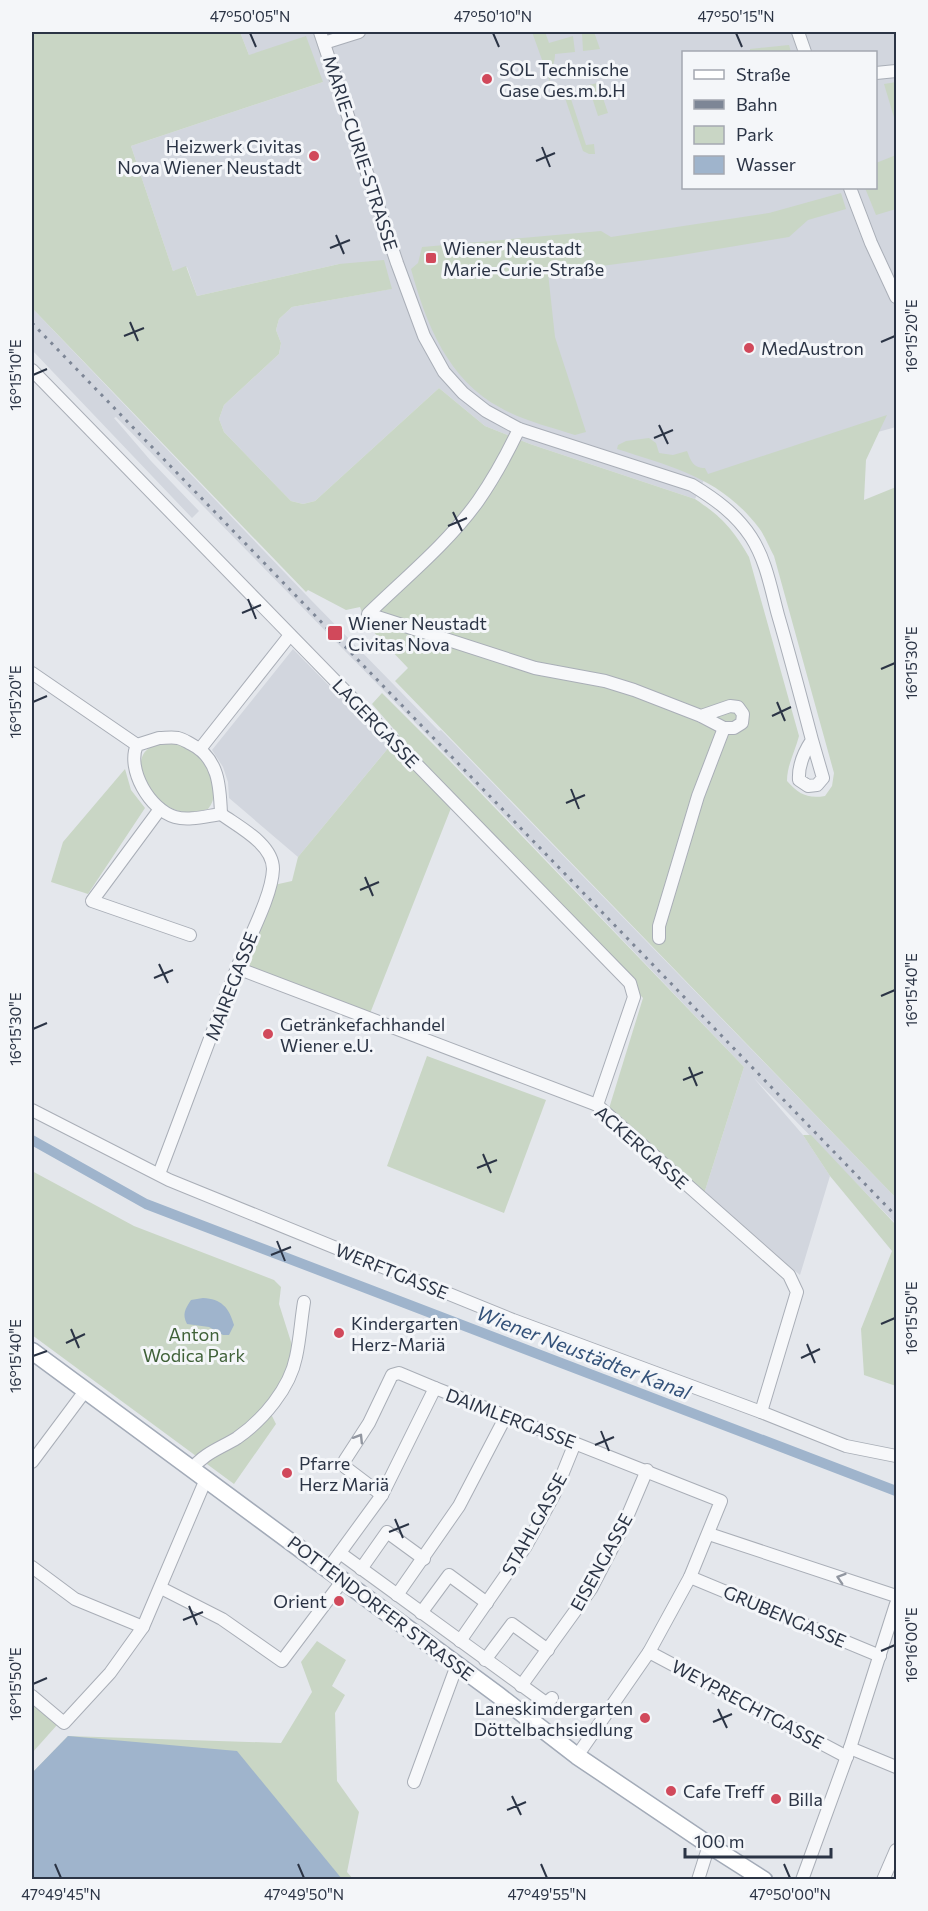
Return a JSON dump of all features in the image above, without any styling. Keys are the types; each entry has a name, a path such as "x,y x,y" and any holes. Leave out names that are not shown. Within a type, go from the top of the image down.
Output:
{"main road":[{"name":"POTTENDORFER STRASSE","path":"32,1351 577,1756 764,1880"}],"street":[{"path":"322,37 359,32"},
{"path":"798,32 805,51"},
{"name":"MARIE-CURIE-STRASSE","path":"322,37 397,263 424,336 444,372 463,393 486,411 519,429 692,485 713,498 734,516 751,537 764,561 812,740"},
{"path":"877,73 897,71"},
{"path":"850,189 871,243 897,297"},
{"name":"LAGERGASSE","path":"32,370 630,983 634,997 597,1105"},
{"path":"519,429 500,468 477,502 447,537 368,614 535,668 605,681 701,716 724,728 734,729 742,723 743,714 738,707 730,706 701,716"},
{"path":"200,748 290,635"},
{"path":"32,673 137,745"},
{"path":"658,938 659,926 695,807 724,728"},
{"path":"159,738 180,738 200,748 216,771 221,814 182,818 171,816 160,809 149,798 139,782 135,751 137,745 159,738"},
{"path":"160,809 92,902 190,935"},
{"name":"MAIREGASSE","path":"159,1174 267,894 273,868 267,850 221,814"},
{"name":"ACKERGASSE","path":"237,968 597,1105 789,1275 797,1292 761,1412"},
{"name":"WERFTGASSE","path":"32,1110 159,1174 513,1320 846,1446 897,1456"},
{"path":"192,1469 210,1452 237,1438 248,1429 269,1408 284,1387 296,1359 304,1302"},
{"name":"DAIMLERGASSE","path":"381,1495 345,1467 345,1460 369,1423 392,1375 399,1373 721,1501 709,1534"},
{"name":"DAIMLERGASSE","path":"328,1569 381,1495 435,1388"},
{"path":"32,1462 86,1390"},
{"path":"397,1595 459,1506 506,1416"},
{"name":"STAHLGASSE","path":"460,1641 526,1546 554,1495 576,1443"},
{"name":"EISENGASSE","path":"521,1686 591,1589 622,1529 647,1470"},
{"path":"32,1696 64,1723 110,1673 143,1627 206,1479"},
{"path":"361,1569 387,1532 424,1559"},
{"path":"577,1756 649,1652 690,1577 709,1534 897,1596"},
{"name":"POTTENDORFER STRASSE","path":"340,1553 521,1686 546,1703 552,1698"},
{"path":"32,1567 75,1599 143,1627"},
{"path":"421,1613 449,1575 487,1603"},
{"name":"GRUBENGASSE","path":"690,1577 880,1656"},
{"path":"161,1588 222,1619 282,1661 343,1580"},
{"path":"802,1880 849,1752 897,1604"},
{"path":"485,1660 512,1624 548,1650"},
{"name":"WEYPRECHTGASSE","path":"649,1652 849,1752 897,1767"},
{"path":"414,1782 457,1665"},
{"path":"698,1880 709,1845"},
{"path":"883,1880 897,1850"}],"shaded area":[{"path":"240,32 896,32 896,427 704,480 695,499 530,444 485,426 439,388 315,501 303,504 291,501 224,432 219,419 224,405 279,354 281,343 276,330 279,319 292,307 391,289 339,264 197,296 187,267 173,271 131,146 323,82 249,55"},
{"path":"32,308 310,599 439,731 441,730 896,1198 896,1224 753,1077 803,1135 830,1176 800,1275 703,1197 744,1067 431,739 116,417 114,418 151,461 199,511 192,518 32,350"},
{"path":"293,649 389,747 298,857 229,798 228,782 223,767 212,750"}],"green space":[{"path":"32,32 240,32 249,55 306,36 323,82 131,146 173,271 186,266 197,296 339,264 384,260 392,289 292,307 279,319 276,330 281,343 279,354 224,405 219,419 224,432 291,501 303,504 315,501 439,388 485,426 530,444 695,499 726,524 749,557 799,736 787,781 795,789 808,796 825,796 832,786 834,773 774,556 763,534 729,497 695,476 617,449 618,445 626,441 649,438 656,443 659,453 673,455 687,451 693,463 705,468 708,474 887,415 866,460 864,500 896,487 896,1198 395,681 408,668 367,625 360,607 346,610 308,590 306,592 32,308"},
{"path":"532,32 545,32 549,43 573,36 575,52 555,54 550,82"},
{"path":"594,32 600,49 583,51 582,33"},
{"path":"789,45 791,51 750,51 750,49"},
{"path":"896,82 896,124 884,84"},
{"path":"598,83 608,113 598,116 588,85"},
{"path":"570,96 586,145 594,144 595,154 583,151 565,98"},
{"path":"896,155 896,209 876,215 865,189 877,189 877,163"},
{"path":"841,193 846,209 808,220 789,237 670,257 548,273 555,337 586,432 575,435 510,413 483,396 467,382 453,366 432,330 411,269 418,263 422,247 601,231 611,237 769,213"},
{"path":"382,693 744,1067 703,1197 607,1115 643,998 453,803 369,1016 247,973 274,885 292,881 298,857 399,735 372,704"},
{"path":"175,743 197,754 206,764 213,794 208,809 188,812 172,808 154,796 146,783 141,768 143,754 154,746"},
{"path":"125,769 131,790 145,808 88,894 51,882 63,842"},
{"path":"427,1056 546,1100 504,1213 387,1166"},
{"path":"803,1135 811,1135 896,1225 896,1386 864,1375 861,1329 892,1251 830,1176"},
{"name":"Anton Wodica Park","path":"32,1171 134,1226 274,1280 281,1287 279,1304 292,1345 293,1359 267,1406 276,1424 234,1484 32,1335"},
{"path":"317,1641 346,1660 332,1686 345,1695 335,1713 337,1781 359,1812 347,1872 353,1879 32,1880 32,1773 68,1736 281,1743 312,1692 301,1662"},
{"path":"32,1703 57,1725 32,1753"}],"water":[{"path":"203,1298 219,1302 230,1313 234,1325 229,1335 223,1335 209,1327 187,1324 184,1314 189,1303 191,1300"},
{"path":"68,1736 237,1751 342,1879 32,1879 32,1773"}],"waterway":[{"name":"Wiener Neustädter Kanal","path":"32,1140 146,1204 896,1491"}],"railway":[{"path":"32,323 896,1216"}],"place":[{"name":"SOL Technische Gase Ges.m.b.H","path":"487,79"},
{"name":"Heizwerk Civitas Nova Wiener Neustadt","path":"314,156"},
{"name":"Wiener Neustadt Marie-Curie-Straße","path":"431,258"},
{"name":"MedAustron","path":"749,348"},
{"name":"Wiener Neustadt Civitas Nova","path":"335,633"},
{"name":"Getränkefachhandel Wiener e.U.","path":"268,1034"},
{"name":"Kindergarten Herz-Mariä","path":"339,1333"},
{"name":"Pfarre Herz Mariä","path":"287,1473"},
{"name":"Orient","path":"339,1601"},
{"name":"Laneskimdergarten Döttelbachsiedlung","path":"645,1718"},
{"name":"Cafe Treff","path":"671,1791"},
{"name":"Billa","path":"776,1799"}]}
